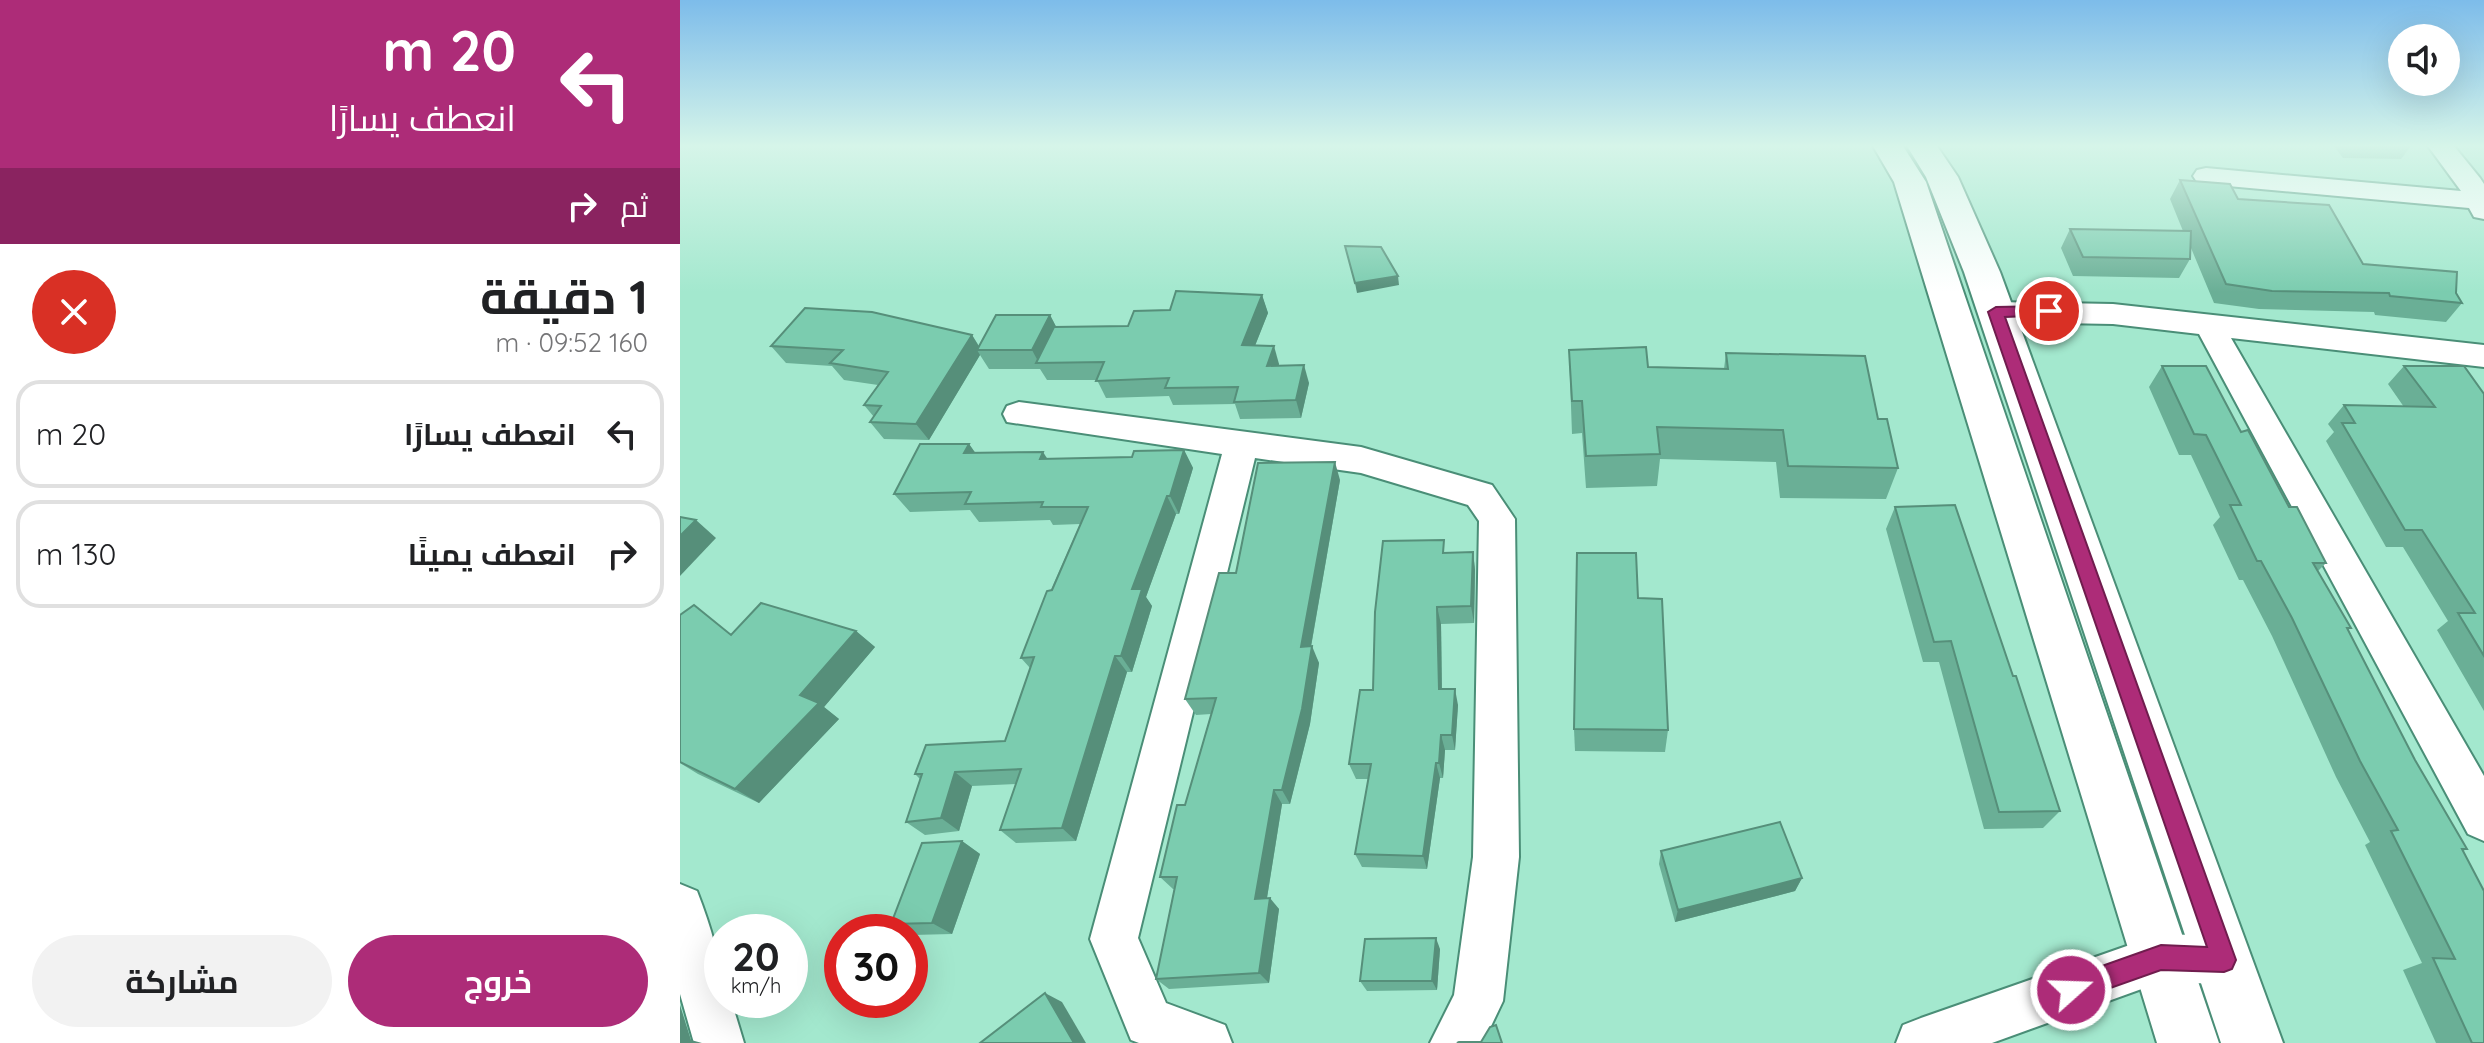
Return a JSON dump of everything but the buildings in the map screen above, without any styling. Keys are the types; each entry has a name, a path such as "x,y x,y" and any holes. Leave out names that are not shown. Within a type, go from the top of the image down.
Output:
{"main road":[{"path":"1914,195 2188,1043"},
{"path":"1950,195 1996,312 2252,1043"}],"street":[{"path":"2378,195 2482,206"},
{"path":"1996,312 2113,314 2484,356"},
{"path":"2209,325 2484,819"},
{"path":"1019,414 1361,460 1480,495 1497,519 1496,857 1478,1001 1455,1043"},
{"path":"1207,1043 1149,1022 1114,939 1242,442"},
{"path":"680,908 719,1043"},
{"path":"1921,1043 2161,958 2224,960"}],"route":[{"path":"2049,311 1996,312 2224,960 2161,958 2071,990"}]}
